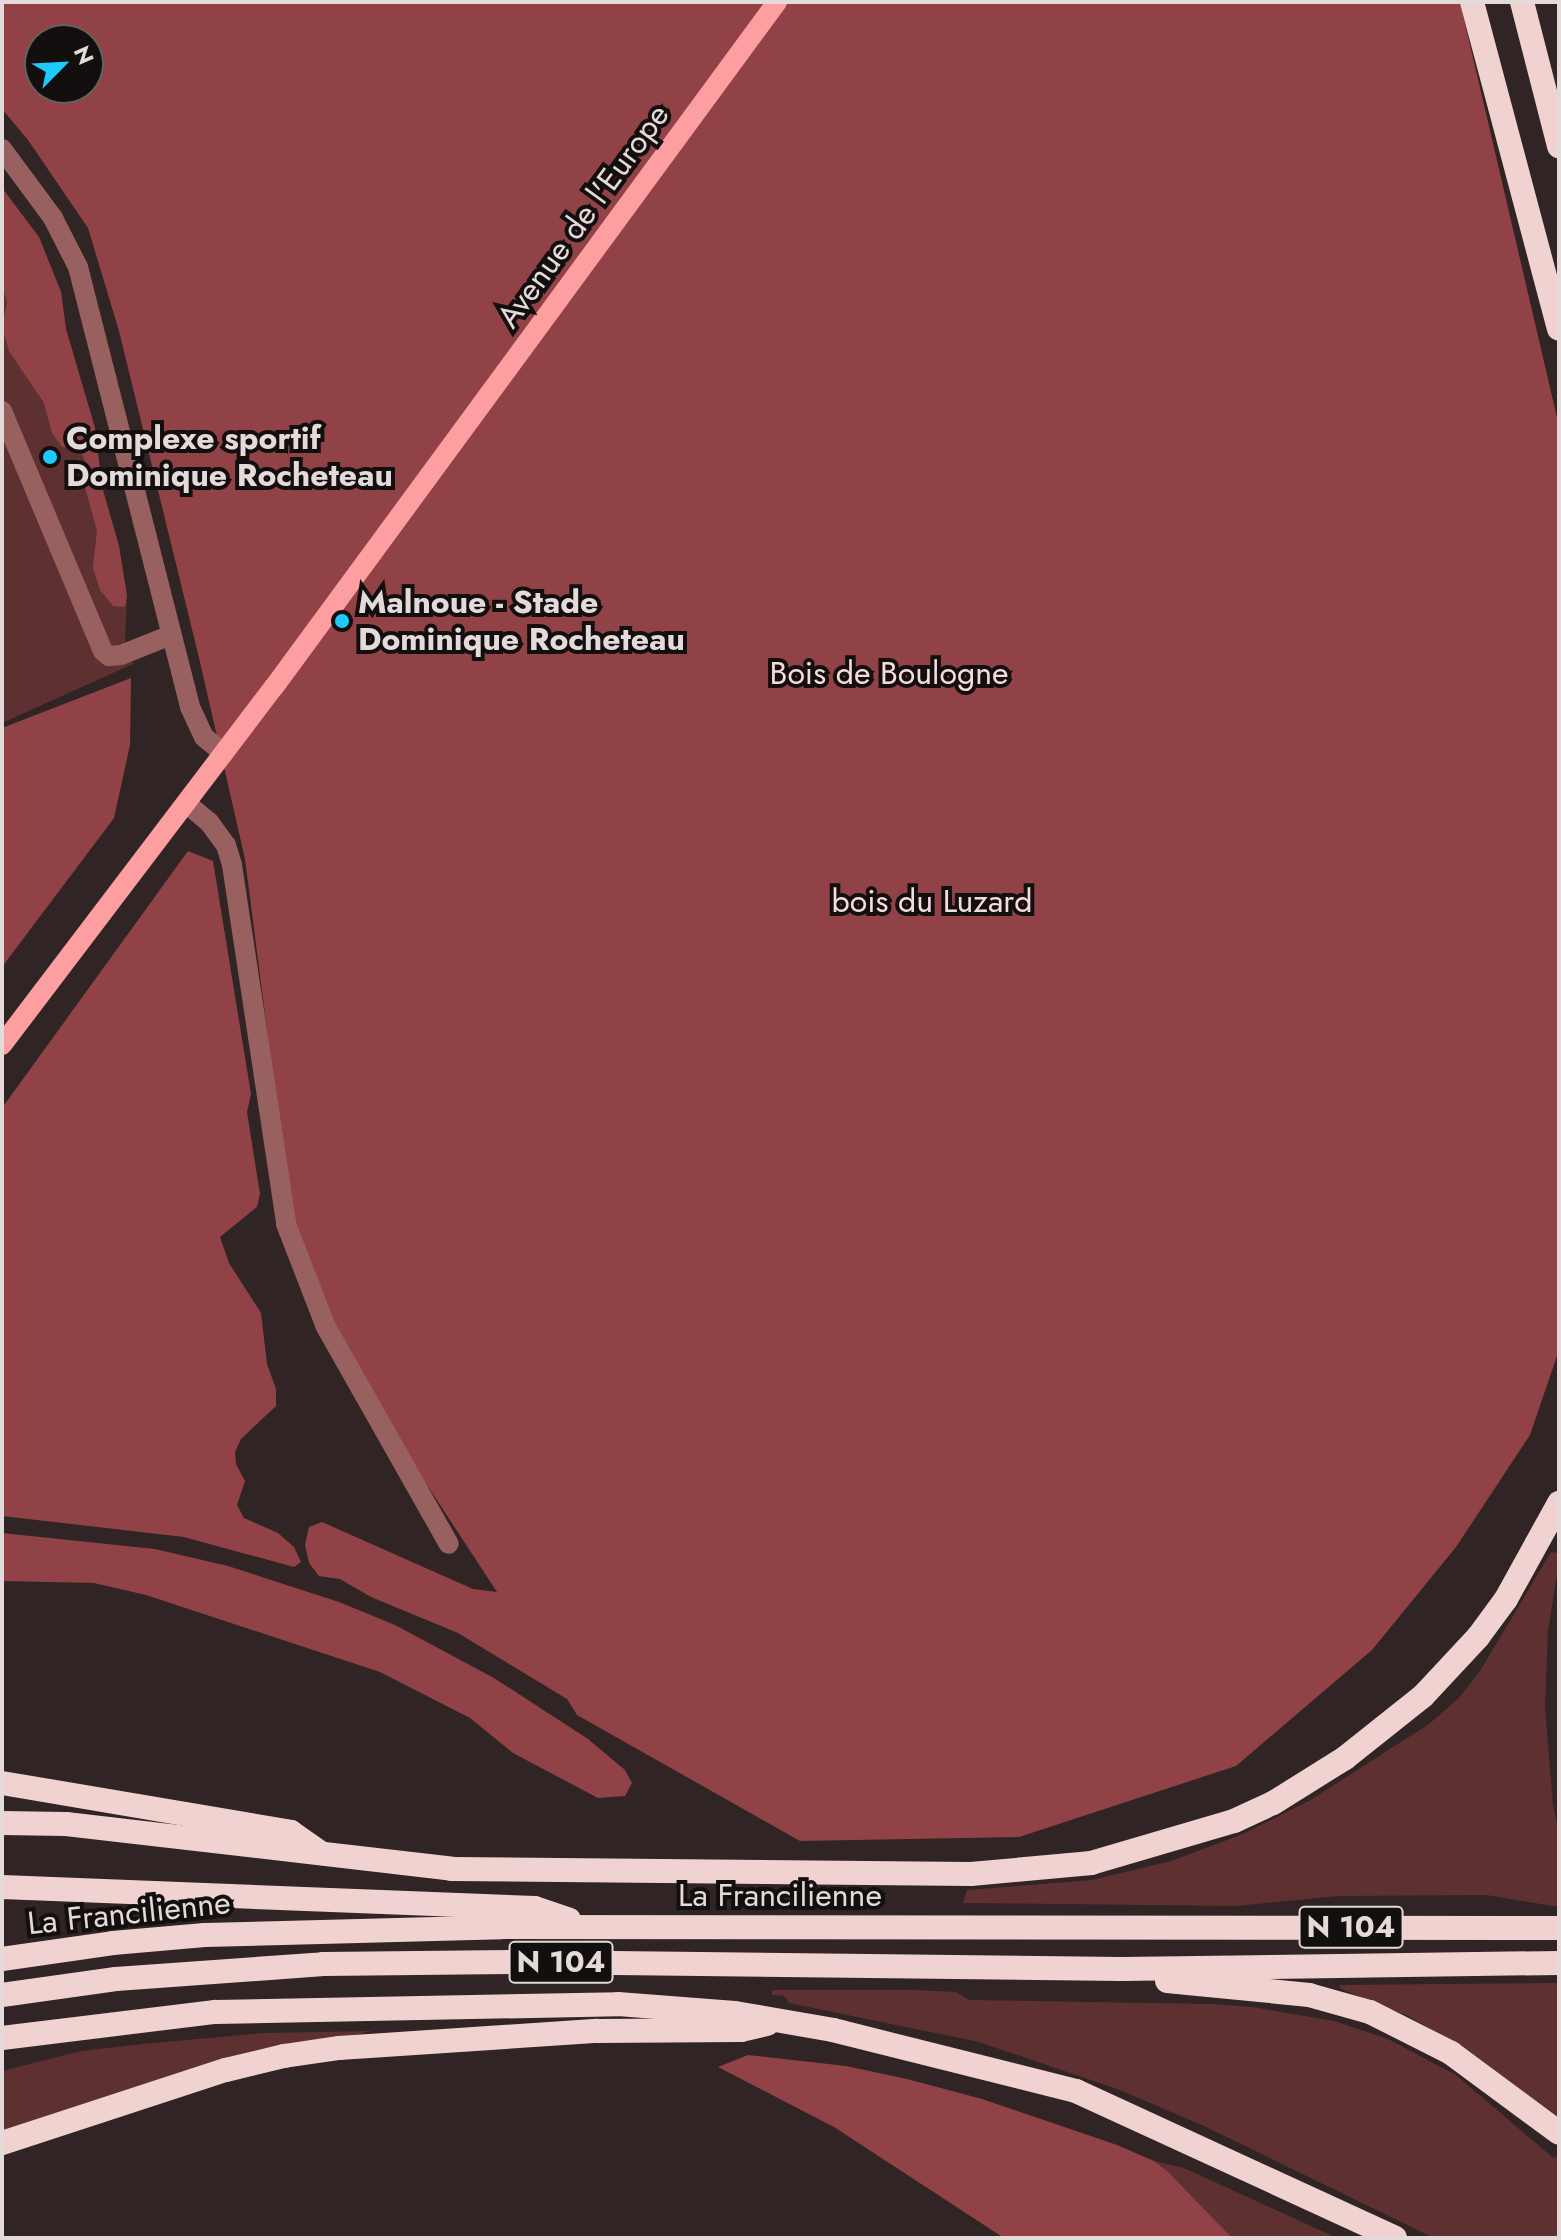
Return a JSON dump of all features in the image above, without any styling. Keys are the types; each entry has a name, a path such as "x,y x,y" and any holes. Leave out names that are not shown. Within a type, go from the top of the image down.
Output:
{"highway":[{"path":"1472,2 1559,329"},
{"path":"1522,2 1559,146"},
{"path":"2,1823 66,1824 452,1869 971,1874 1051,1869 1161,1845 1234,1821 1309,1783 1423,1696 1478,1637 1506,1599 1559,1503"},
{"path":"2,1783 291,1832 326,1856"},
{"path":"2,1887 535,1908 586,1927"},
{"name":"La Francilienne","path":"2,1959 113,1943 205,1935 586,1927 1559,1928"},
{"name":"La Francilienne","path":"2,1995 130,1977 323,1964 529,1962 1122,1969"},
{"path":"1122,1969 1559,1963"},
{"path":"1122,1969 1171,1983 1309,1995 1370,2012 1451,2053 1559,2133"},
{"path":"2,2038 215,2012 633,2005 735,2013 833,2030 1076,2091 1395,2238"},
{"path":"2,2143 226,2070 284,2056 339,2048 597,2031 741,2030 777,2022"}],"main road":[{"name":"Avenue de l'Europe","path":"2,1045 224,754 777,2"}],"street":[{"path":"2,149 53,218 78,267 196,723 204,737 224,754"},
{"path":"2,411 103,651 109,656 121,655 171,635"},
{"path":"186,803 209,822 226,845 232,865 286,1224 326,1327 449,1544"}],"shaded area":[{"name":"Complexe sportif Dominique Rocheteau","path":"2,188 39,237 61,292 66,329 95,428 102,487 119,546 127,596 125,643 133,664 2,723"},
{"path":"1551,1552 1559,1553 1559,1561 1548,1631 1545,1707 1553,1805 1559,1834 1559,1907 1486,1895 1339,1896 1235,1906 963,1903 967,1890 1092,1880 1171,1861 1243,1834 1309,1801 1429,1724 1458,1699 1480,1671"},
{"path":"1559,1983 1559,2119 1470,2052 1408,2016 1341,1989 1339,1985"},
{"path":"772,1990 915,1990 956,1992 969,2000 1210,2004 1253,2007 1334,2021 1388,2039 1456,2075 1552,2157 1559,2158 1559,2238 1434,2238 1204,2126 1120,2090 979,2042 789,2003 784,1996 772,1995"},
{"path":"372,2031 2,2135 2,2071 81,2051 142,2044 264,2033"},
{"path":"1154,2161 1184,2168 1337,2238 1232,2238"}],"green space":[{"name":"bois du Luzard","path":"2,2 1460,2 1559,426 1559,1350 1530,1435 1456,1547 1372,1650 1236,1766 1019,1837 800,1841 577,1715 567,1699 458,1633 371,1597 340,1579 319,1576 309,1563 305,1545 309,1527 322,1522 473,1589 497,1592 376,1407 295,1247 245,859 200,662 119,331 88,228 28,140 2,109"},
{"path":"2,188 39,237 61,292 66,329 95,428 102,487 119,546 127,596 125,607 113,606 100,590 93,568 97,531 83,480 88,468 80,449 62,447 52,433 44,403 9,351 2,326 7,303 2,283"},
{"path":"131,678 130,745 114,818 2,967 2,728"},
{"path":"188,851 213,861 251,1094 247,1112 260,1194 257,1207 220,1237 229,1263 261,1313 267,1364 276,1389 276,1406 241,1439 235,1452 236,1464 245,1481 237,1505 244,1518 278,1533 294,1547 301,1562 294,1567 184,1537 2,1516 2,1108"},
{"path":"2,1533 155,1549 228,1566 339,1602 395,1625 494,1678 588,1739 625,1770 632,1783 625,1796 598,1798 513,1753 470,1718 380,1672 146,1595 94,1583 2,1581"},
{"path":"748,2055 846,2066 907,2079 982,2099 1117,2145 1154,2161 1168,2172 1232,2238 1004,2238 834,2127 718,2067"}],"place":[{"name":"Complexe sportif Dominique Rocheteau","path":"50,457"},
{"name":"Malnoue - Stade Dominique Rocheteau","path":"342,621"}],"park label":[{"name":"Bois de Boulogne","path":"889,673"}]}
